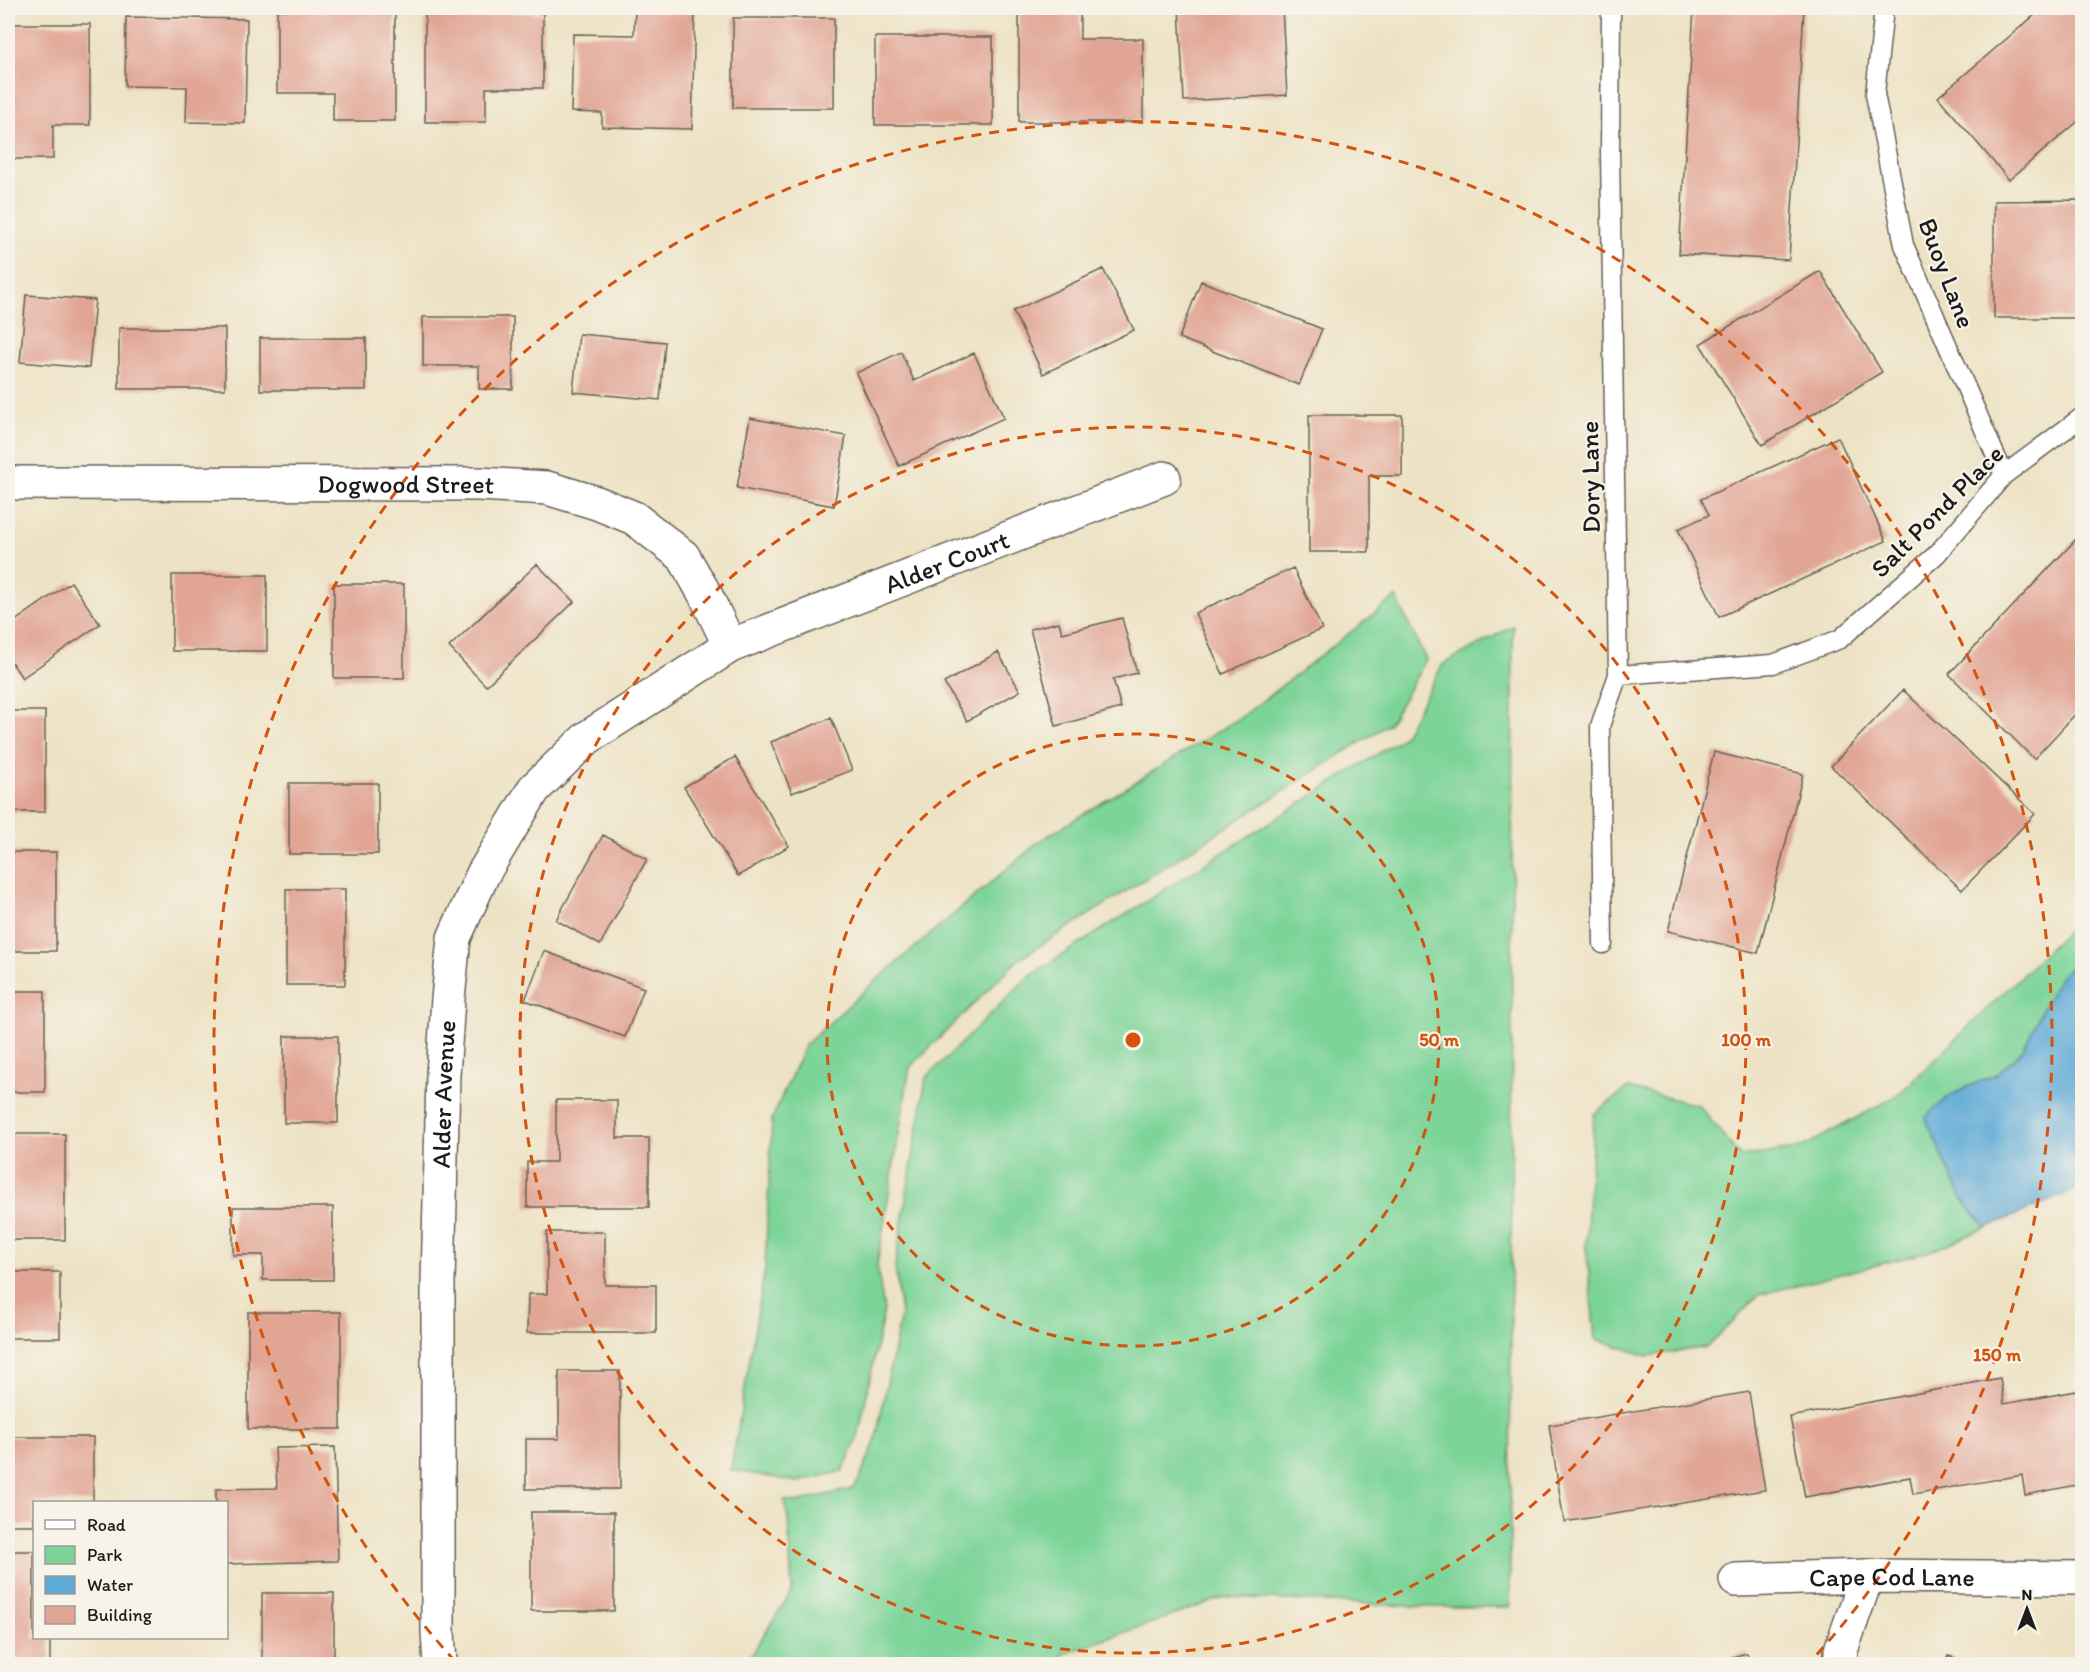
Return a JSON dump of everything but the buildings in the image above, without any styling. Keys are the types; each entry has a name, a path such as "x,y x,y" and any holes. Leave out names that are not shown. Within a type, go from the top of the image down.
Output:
{"street":[{"name":"Alder Court","path":"730,646 1164,478"},
{"name":"Dogwood Street","path":"8,483 479,484 547,488 597,503 634,518 683,556 706,596 730,646"},
{"name":"Alder Avenue","path":"440,1665 438,1632 438,1283 443,1075 454,938 483,874 534,789 587,738 730,646"},
{"name":"Cape Cod Lane","path":"1736,1580 1867,1576 2082,1578"},
{"path":"1841,1665 1841,1650 1867,1576"}],"lane":[{"name":"Dory Lane","path":"1603,944 1600,726 1618,675 1610,152 1611,8"},
{"name":"Buoy Lane","path":"1884,8 1875,94 1904,246 2004,475"},
{"name":"Salt Pond Place","path":"1618,675 1773,664 1840,639 1937,554 2004,475 2082,417"}],"green space":[{"path":"1396,597 1426,660 1389,724 1019,959 910,1067 877,1265 884,1310 858,1437 843,1471 798,1482 731,1470 765,1269 772,1119 805,1045 880,977 1041,840 1243,716"},
{"path":"1513,626 1510,1607 1431,1607 1225,1597 1064,1654 1054,1664 745,1664 792,1591 788,1518 784,1500 796,1502 852,1489 859,1480 875,1442 901,1315 895,1265 926,1078 1029,976 1398,741 1404,735 1443,664"},
{"path":"2082,917 2082,959 2061,975 2023,1049 1998,1073 1951,1095 1925,1117 1961,1197 1986,1228 1931,1251 1759,1295 1707,1347 1647,1356 1595,1339 1586,1244 1594,1114 1628,1088 1698,1105 1741,1157 1801,1148 1897,1096"}],"water":[{"path":"2082,959 2082,1187 1986,1228 1961,1197 1925,1117 1951,1095 1998,1073 2023,1050 2061,975"}]}
